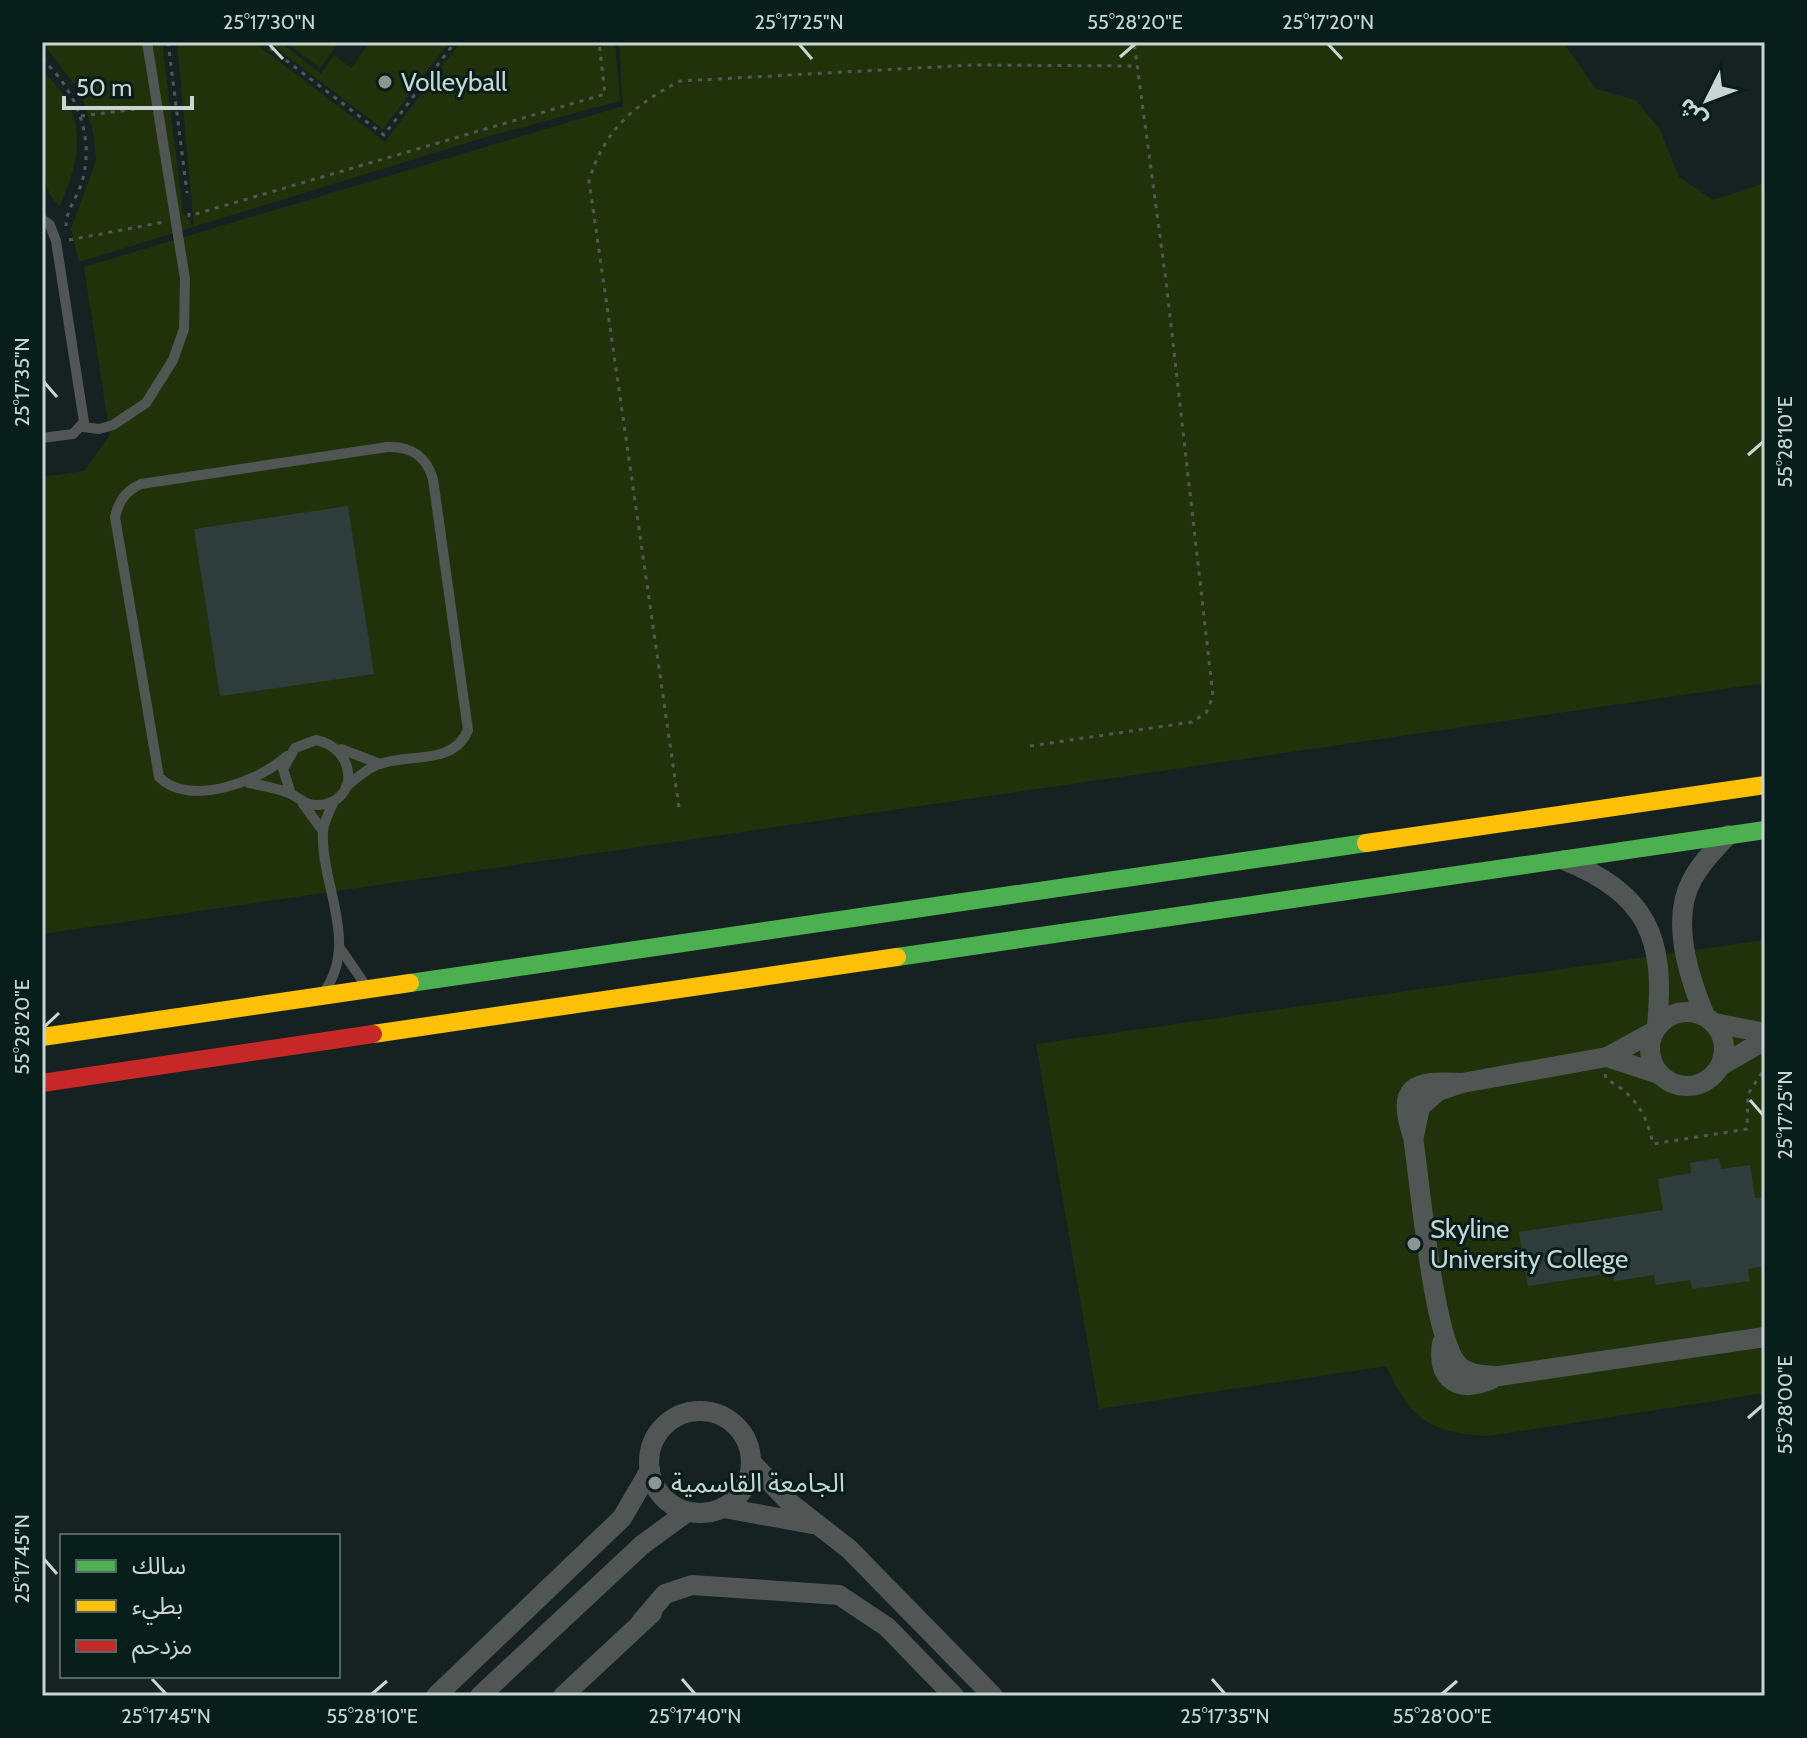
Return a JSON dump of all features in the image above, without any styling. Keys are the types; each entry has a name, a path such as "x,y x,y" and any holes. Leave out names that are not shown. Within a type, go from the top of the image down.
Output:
{"street":[{"path":"42,1037 1765,785"},
{"path":"42,1083 1765,830"},
{"path":"1720,1066 1724,1044 1710,1020 1685,951 1685,900 1691,881 1728,835"},
{"path":"1561,858 1614,884 1644,918 1651,934 1659,979 1655,1028 1649,1054 1659,1074 1667,1081 1686,1087 1706,1081 1720,1066 1765,1040"},
{"path":"1765,1033 1685,1011 1665,1018 1655,1028 1604,1058 1462,1083 1428,1097 1420,1107 1413,1137 1443,1336 1461,1368 1472,1374 1499,1376 1765,1337"},
{"path":"1604,1058 1659,1074"},
{"path":"436,1696 622,1518 650,1470 651,1450 660,1431 676,1418 696,1412 716,1414 734,1425 747,1442 751,1462 747,1484 724,1508"},
{"path":"751,1462 790,1503 849,1549 993,1696"},
{"path":"650,1470 662,1496 687,1512 706,1513 724,1508 820,1526"},
{"path":"480,1696 642,1545 687,1512"},
{"path":"563,1696 641,1622 658,1600 673,1590 692,1585 801,1592 850,1599 887,1627 954,1696"}],"lane":[{"path":"42,438 73,434 83,427 99,429 129,416 159,387 173,360 186,308 147,42"},
{"path":"42,219 50,225 56,241 83,427"},
{"path":"321,996 334,974 340,948 323,831 302,802 291,794 248,782 176,790 159,777 115,517 123,496 141,484 400,446 422,457 433,479 468,730 459,745 444,754 380,764 346,787 334,801 323,831"},
{"path":"248,782 295,748 316,740 380,764"},
{"path":"338,748 349,766 346,787"},
{"path":"287,756 283,769 291,794"},
{"path":"302,802 318,806 334,801"},
{"path":"340,948 368,989"}],"path":[{"path":"168,42 189,216 605,94 599,42"},
{"path":"262,42 384,135 455,42"},
{"path":"1030,746 1192,722 1206,713 1213,696 1134,42"},
{"path":"42,59 69,90 81,116 85,165 80,187 67,209 65,241 174,220"},
{"path":"679,807 589,181 604,141 640,102 680,81 972,65 1137,66"},
{"path":"81,116 157,107"},
{"path":"1604,1058 1606,1079 1623,1088 1643,1111 1653,1144 1747,1129 1748,1094 1765,1068"}],"green space":[{"path":"42,42 162,42 183,213 194,227 79,262 71,229 96,161 93,131 81,93"},
{"path":"177,42 254,42 385,142 461,42 615,42 620,101 486,137 194,227"},
{"path":"269,42 280,42 321,74 334,55 351,68 370,42 449,42 383,129"},
{"path":"286,42 339,42 320,68"},
{"path":"619,42 1564,44 1596,89 1636,100 1660,130 1679,177 1713,200 1765,183 1765,683 42,934 42,477 84,471 110,435 84,267 623,106"},
{"path":"42,71 67,102 77,134 73,168 60,206 51,195 42,162"},
{"path":"1765,940 1765,1393 1489,1436 1451,1431 1425,1420 1405,1399 1386,1366 1099,1409 1036,1044"}],"building":[{"path":"348,506 374,674 220,696 194,529"},
{"path":"1719,1158 1721,1169 1750,1165 1755,1198 1765,1197 1765,1266 1748,1269 1750,1281 1692,1289 1690,1280 1656,1285 1654,1275 1614,1281 1613,1273 1528,1286 1519,1232 1663,1210 1658,1179 1691,1173 1690,1163"}],"traffic: fast":[{"path":"897,957 1765,830"},
{"path":"410,983 1366,843"}],"traffic: slow":[{"path":"1366,843 1765,785"},
{"path":"373,1034 897,957"},
{"path":"42,1037 410,983"}],"traffic: jam":[{"path":"42,1083 373,1034"}],"place":[{"name":"Volleyball","path":"385,82"},
{"name":"Skyline University College","path":"1414,1244"},
{"name":"الجامعة القاسمية","path":"655,1483"}]}
